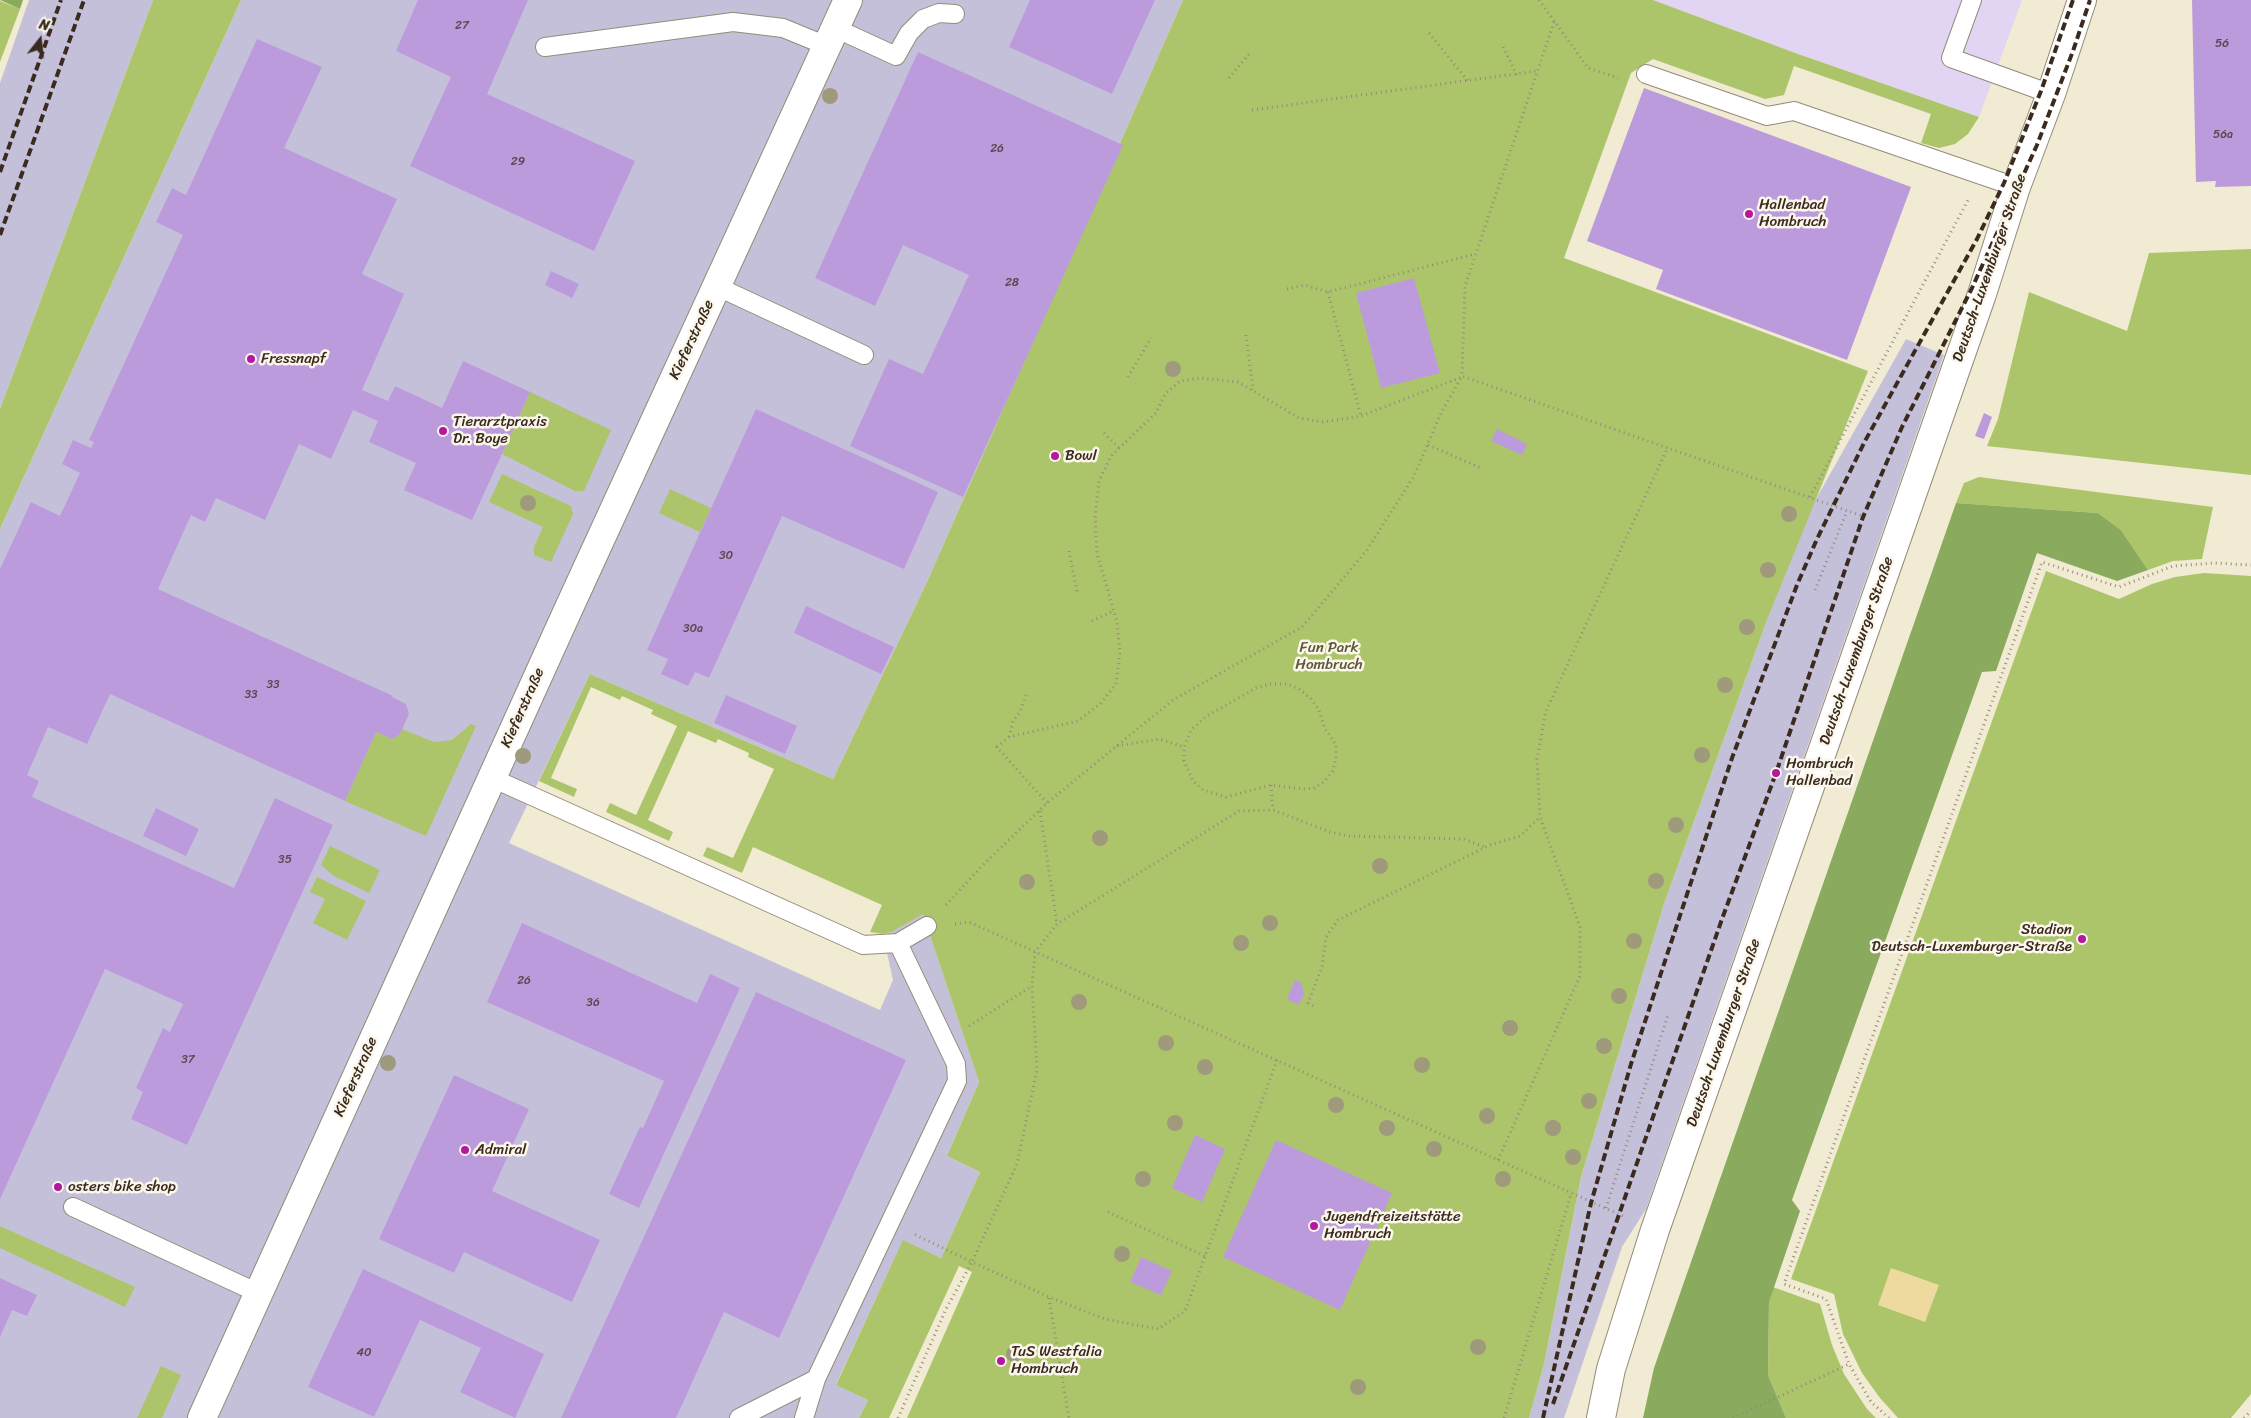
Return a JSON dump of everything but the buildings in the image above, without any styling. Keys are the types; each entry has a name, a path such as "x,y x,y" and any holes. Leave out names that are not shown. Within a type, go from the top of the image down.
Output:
{"street":[{"name":"Kieferstraße","path":"202,1418 716,286 848,0"},
{"name":"Deutsch-Luxemburger Straße","path":"1601,1418 1611,1369 1655,1230 1982,294 2016,187 2051,94 2082,0"}],"lane":[{"path":"1972,0 1952,58 2051,94"},
{"path":"545,47 733,22 783,28 831,37 896,56 908,33 923,19 939,14 954,14"},
{"path":"1646,74 1767,116 1794,111 2016,187"},
{"path":"716,286 864,355"},
{"path":"492,778 863,944 898,943 927,926"},
{"path":"804,1418 816,1379 892,1224 957,1081 956,1064 898,943"},
{"path":"73,1207 258,1293"},
{"path":"739,1418 816,1379"}],"path":[{"path":"1538,0 1588,68 1640,85 1646,74"},
{"path":"927,926 980,868 1046,803 1173,700 1302,627 1367,550 1414,476 1441,413 1462,376 1465,286 1554,22"},
{"path":"1429,33 1468,81"},
{"path":"1503,47 1516,75"},
{"path":"1229,78 1249,54"},
{"path":"1252,110 1537,72"},
{"path":"1810,498 1982,175"},
{"path":"1287,288 1306,285 1328,292 1476,254"},
{"path":"1328,292 1361,416"},
{"path":"1246,335 1253,390"},
{"path":"1128,378 1151,338"},
{"path":"1046,803 997,747 1009,736 1078,721 1101,702 1116,684 1120,652 1117,622 1097,554 1095,518 1099,481 1111,456 1156,413 1165,394 1180,381 1200,378 1238,382 1299,418 1323,422 1361,416 1462,376 1556,411 1668,447 1899,529"},
{"path":"1104,433 1119,448"},
{"path":"1428,445 1481,468"},
{"path":"1498,1160 1580,976 1580,928 1540,817 1537,759 1546,711 1668,447"},
{"path":"1815,590 1847,511"},
{"path":"1069,551 1077,592"},
{"path":"1889,1418 1870,1402 1849,1364 1826,1299 1784,1284 2042,562 2119,587 2173,566 2215,563 2251,564"},
{"path":"1092,621 1113,611"},
{"path":"1270,684 1287,684 1299,689 1311,699 1319,710 1324,727 1336,745 1336,758 1333,771 1324,782 1314,788 1305,789 1271,785 1226,797 1214,795 1193,781 1184,761 1184,747 1191,730 1207,716 1256,688 1270,684"},
{"path":"1009,736 1013,721 1020,712 1026,695"},
{"path":"1116,746 1159,739 1184,747"},
{"path":"1271,785 1273,810"},
{"path":"1040,810 1057,924"},
{"path":"898,1418 946,1309 972,1262 1017,1164 1037,1069 1032,986 1035,952 1057,924 1238,811 1273,810 1330,832 1348,836 1463,839 1486,847"},
{"path":"1313,1006 1308,1003 1322,966 1326,937 1338,920 1486,847 1520,836 1540,817"},
{"path":"927,926 969,922 1571,1194 1655,1230"},
{"path":"945,1041 1032,986"},
{"path":"1606,1208 1668,1015"},
{"path":"892,1224 1049,1297 1106,1318 1158,1329 1185,1311 1277,1060"},
{"path":"1504,1418 1571,1194"},
{"path":"1108,1212 1205,1256"},
{"path":"1049,1297 1069,1418"},
{"path":"1732,1418 1849,1364"},
{"path":"2244,1418 2251,1411"}],"shaded area":[{"path":"29,0 153,0 0,409 0,83"},
{"path":"241,0 1183,0 927,582 833,779 590,674 509,843 880,1010 893,980 883,935 892,932 923,913 979,1082 947,1156 980,1172 941,1258 903,1241 836,1384 868,1400 859,1418 0,1418 0,529"},
{"path":"1653,0 2022,0 1979,117 1798,54"},
{"path":"1906,339 1944,355 1646,1209 1622,1247 1564,1418 1529,1418 1544,1364 1581,1177 1664,904 1767,620 1811,508"}],"green space":[{"path":"0,0 23,0 20,9"},
{"path":"153,0 241,0 0,529 0,409"},
{"name":"Fun Park Hombruch","path":"1183,0 1653,0 1798,54 1979,117 1968,134 1955,144 1939,148 1921,143 1931,114 1794,66 1784,95 1765,99 1653,59 1631,73 1564,258 1868,371 1767,620 1664,904 1581,1177 1544,1364 1529,1418 907,1418 972,1272 959,1266 889,1418 859,1418 868,1400 836,1385 903,1240 941,1258 980,1172 947,1156 979,1082 923,914 892,932 883,934 870,932 882,905 753,847 742,873 703,856 707,847 733,858 774,769 748,757 749,753 718,739 716,743 688,731 648,820 673,832 669,841 606,812 610,803 636,815 677,726 651,714 653,710 622,696 620,700 591,687 551,778 577,789 574,797 539,781 590,674 833,779 927,582"},
{"path":"0,1 20,9 0,62"},
{"path":"2251,249 2251,475 1987,446 1998,419 2029,292 2127,331 2149,253"},
{"path":"530,392 611,430 584,491 575,491 502,454"},
{"path":"502,474 571,506 573,514 551,562 534,555 534,547 543,527 489,502"},
{"path":"1979,477 2213,507 2202,559 2173,561 2148,570 2121,530 2098,513 1956,503 1964,483"},
{"path":"670,489 711,508 700,532 659,513"},
{"path":"1956,503 2098,513 2121,530 2148,570 2117,581 2037,553 1996,671 1982,672 1792,1200 1800,1211 1769,1302 1768,1375 1786,1418 1643,1418 1654,1368"},
{"name":"Stadion Deutsch-Luxemburger-Straße","path":"2046,571 2119,599 2152,584 2175,577 2204,573 2251,576 2251,1394 2231,1418 1898,1418 1880,1398 1862,1373 1843,1334 1834,1294 1791,1279"},
{"path":"471,724 476,726 426,836 345,801 376,732 392,739 400,734 402,729 434,742 452,740"},
{"path":"330,846 380,870 369,893 334,876 321,865"},
{"path":"317,877 366,901 347,940 313,923 325,899 310,892"},
{"path":"0,1226 135,1287 125,1307 0,1248"},
{"path":"1773,1287 1820,1304 1832,1345 1844,1374 1867,1409 1876,1418 1786,1418 1768,1375 1769,1302"},
{"path":"161,1366 181,1375 162,1418 137,1418"}],"sand":[{"path":"1891,1268 1939,1285 1925,1322 1878,1305"}],"railway":[{"path":"0,172 61,0"},
{"path":"0,235 84,0"},
{"path":"1543,1418 1591,1203 1631,1064 1732,758 1797,585 1817,539 1865,441 1977,239 2004,183 2041,91 2073,0"},
{"path":"1553,1404 1722,919 1776,773 1863,517 1902,427 1972,288 2037,145 2073,51 2090,0"}],"place":[{"name":"Hallenbad Hombruch","path":"1749,214"},
{"name":"Fressnapf","path":"251,359"},
{"name":"Tierarztpraxis Dr. Boye","path":"443,431"},
{"name":"Bowl","path":"1055,456"},
{"name":"Hombruch Hallenbad","path":"1776,773"},
{"name":"Stadion Deutsch-Luxemburger-Straße","path":"2082,939"},
{"name":"Admiral","path":"465,1150"},
{"name":"osters bike shop","path":"58,1187"},
{"name":"Jugendfreizeitstätte Hombruch","path":"1314,1226"},
{"name":"TuS Westfalia Hombruch","path":"1001,1361"}]}
